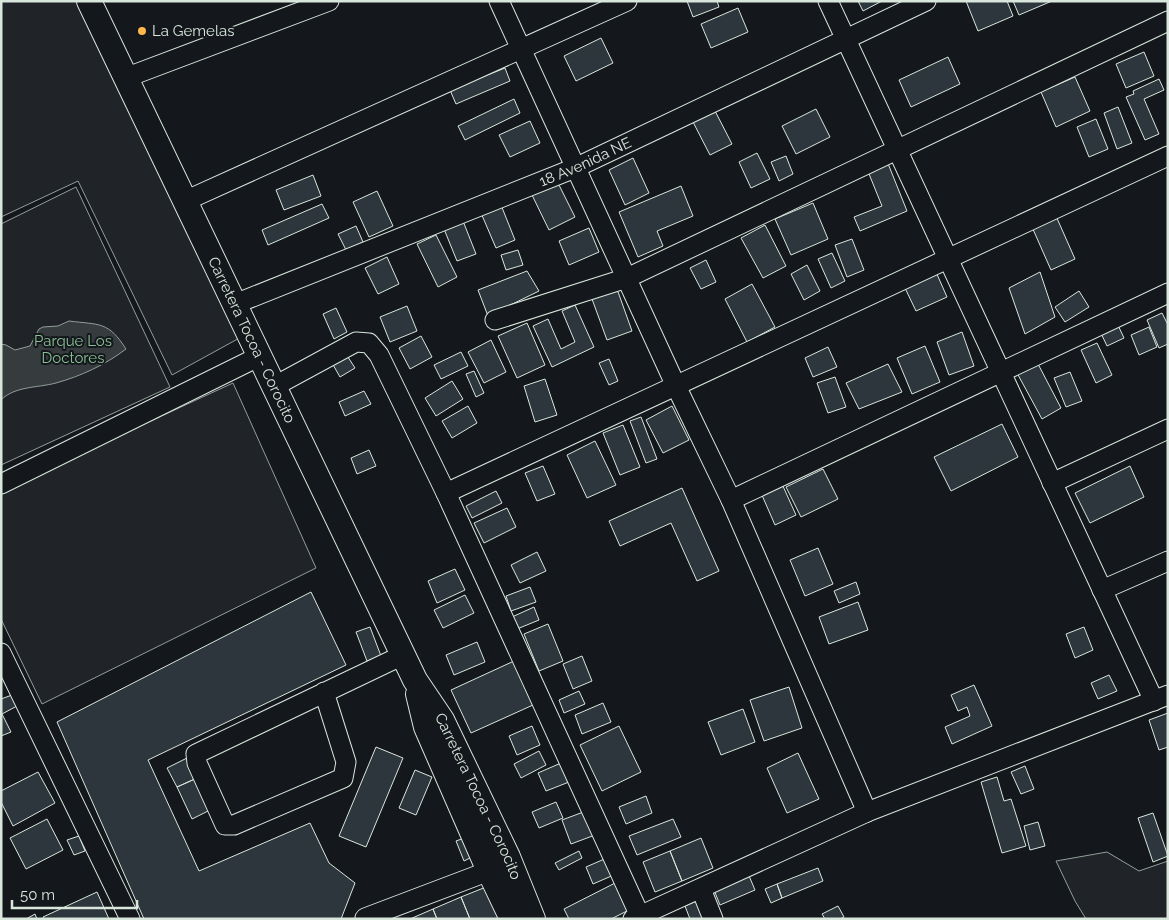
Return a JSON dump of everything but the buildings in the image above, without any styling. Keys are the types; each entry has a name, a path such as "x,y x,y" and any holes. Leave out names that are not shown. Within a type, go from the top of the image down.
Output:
{"main road":[{"name":"Carretera Tocoa - Corocito","path":"89,1 415,680 442,720 508,857 533,919"},
{"name":"Carretera Tocoa - Corocito","path":"415,680 426,727 512,919"}],"street":[{"path":"125,78 329,1"},
{"path":"499,1 575,168 628,278 676,386 731,500 867,812"},
{"path":"185,201 627,1"},
{"path":"274,387 356,342 369,342 379,355 446,493 637,917 867,812 1161,698 1102,590 828,1"},
{"name":"18 Avenida NE","path":"235,304 575,168 926,1"},
{"path":"495,320 628,278 1168,21"},
{"path":"446,493 1168,156"},
{"path":"731,500 1168,293"},
{"path":"1,484 260,356"},
{"path":"1052,483 1168,429"},
{"path":"1102,590 1168,561"},
{"path":"1,653 130,919"},
{"path":"324,692 346,762 343,778 234,825 225,825 197,763 196,754 324,692 403,655"},
{"path":"365,918 489,871"},
{"path":"701,889 713,919"}],"green space":[{"path":"1,1 96,1 254,330 172,375 78,181 1,217"},
{"name":"Parque Los Doctores","path":"76,187 170,387 1,465 1,224"},
{"path":"233,383 316,568 42,704 1,619 1,490"},
{"path":"1107,852 1139,871 1168,861 1168,919 1086,919 1075,901 1056,861"}],"shaded area":[{"path":"69,321 102,326 114,333 126,349 101,365 75,377 13,392 1,400 1,344 15,350 30,346 39,329 58,326"}],"place":[{"name":"La Gemelas","path":"142,31"}]}
